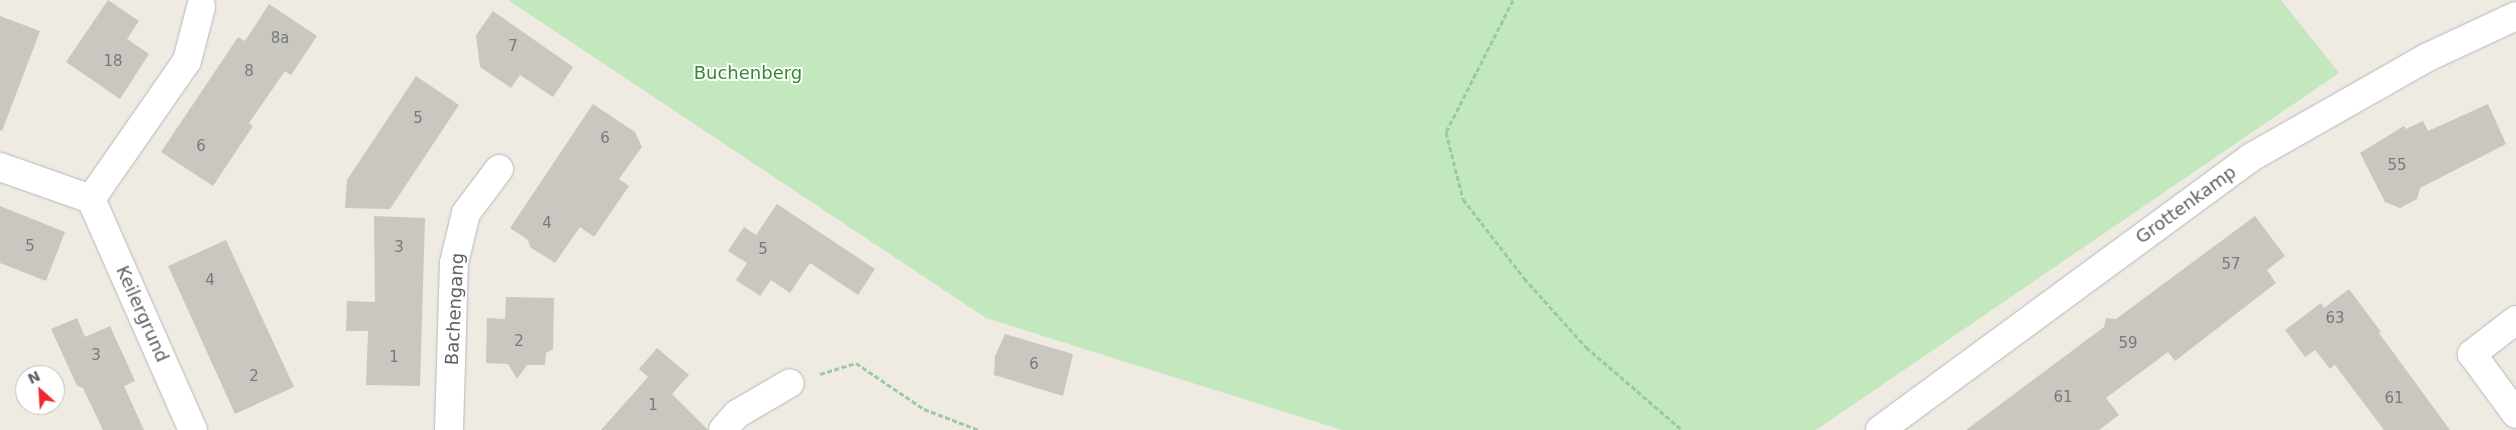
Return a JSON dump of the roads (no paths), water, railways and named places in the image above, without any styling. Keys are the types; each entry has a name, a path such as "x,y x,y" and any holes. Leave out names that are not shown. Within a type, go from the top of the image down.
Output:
{"street":[{"path":"0,167 91,199 187,61 200,7"},
{"name":"Grottenkamp","path":"1880,430 2250,158 2426,58 2516,16"},
{"name":"Bachengang","path":"450,430 454,263 466,213 499,169"},
{"name":"Keilergrund","path":"91,199 193,430"},
{"path":"2516,320 2472,354 2516,414"},
{"path":"723,430 737,414 790,383"}],"park label":[{"name":"Buchenberg","path":"748,73"}]}
